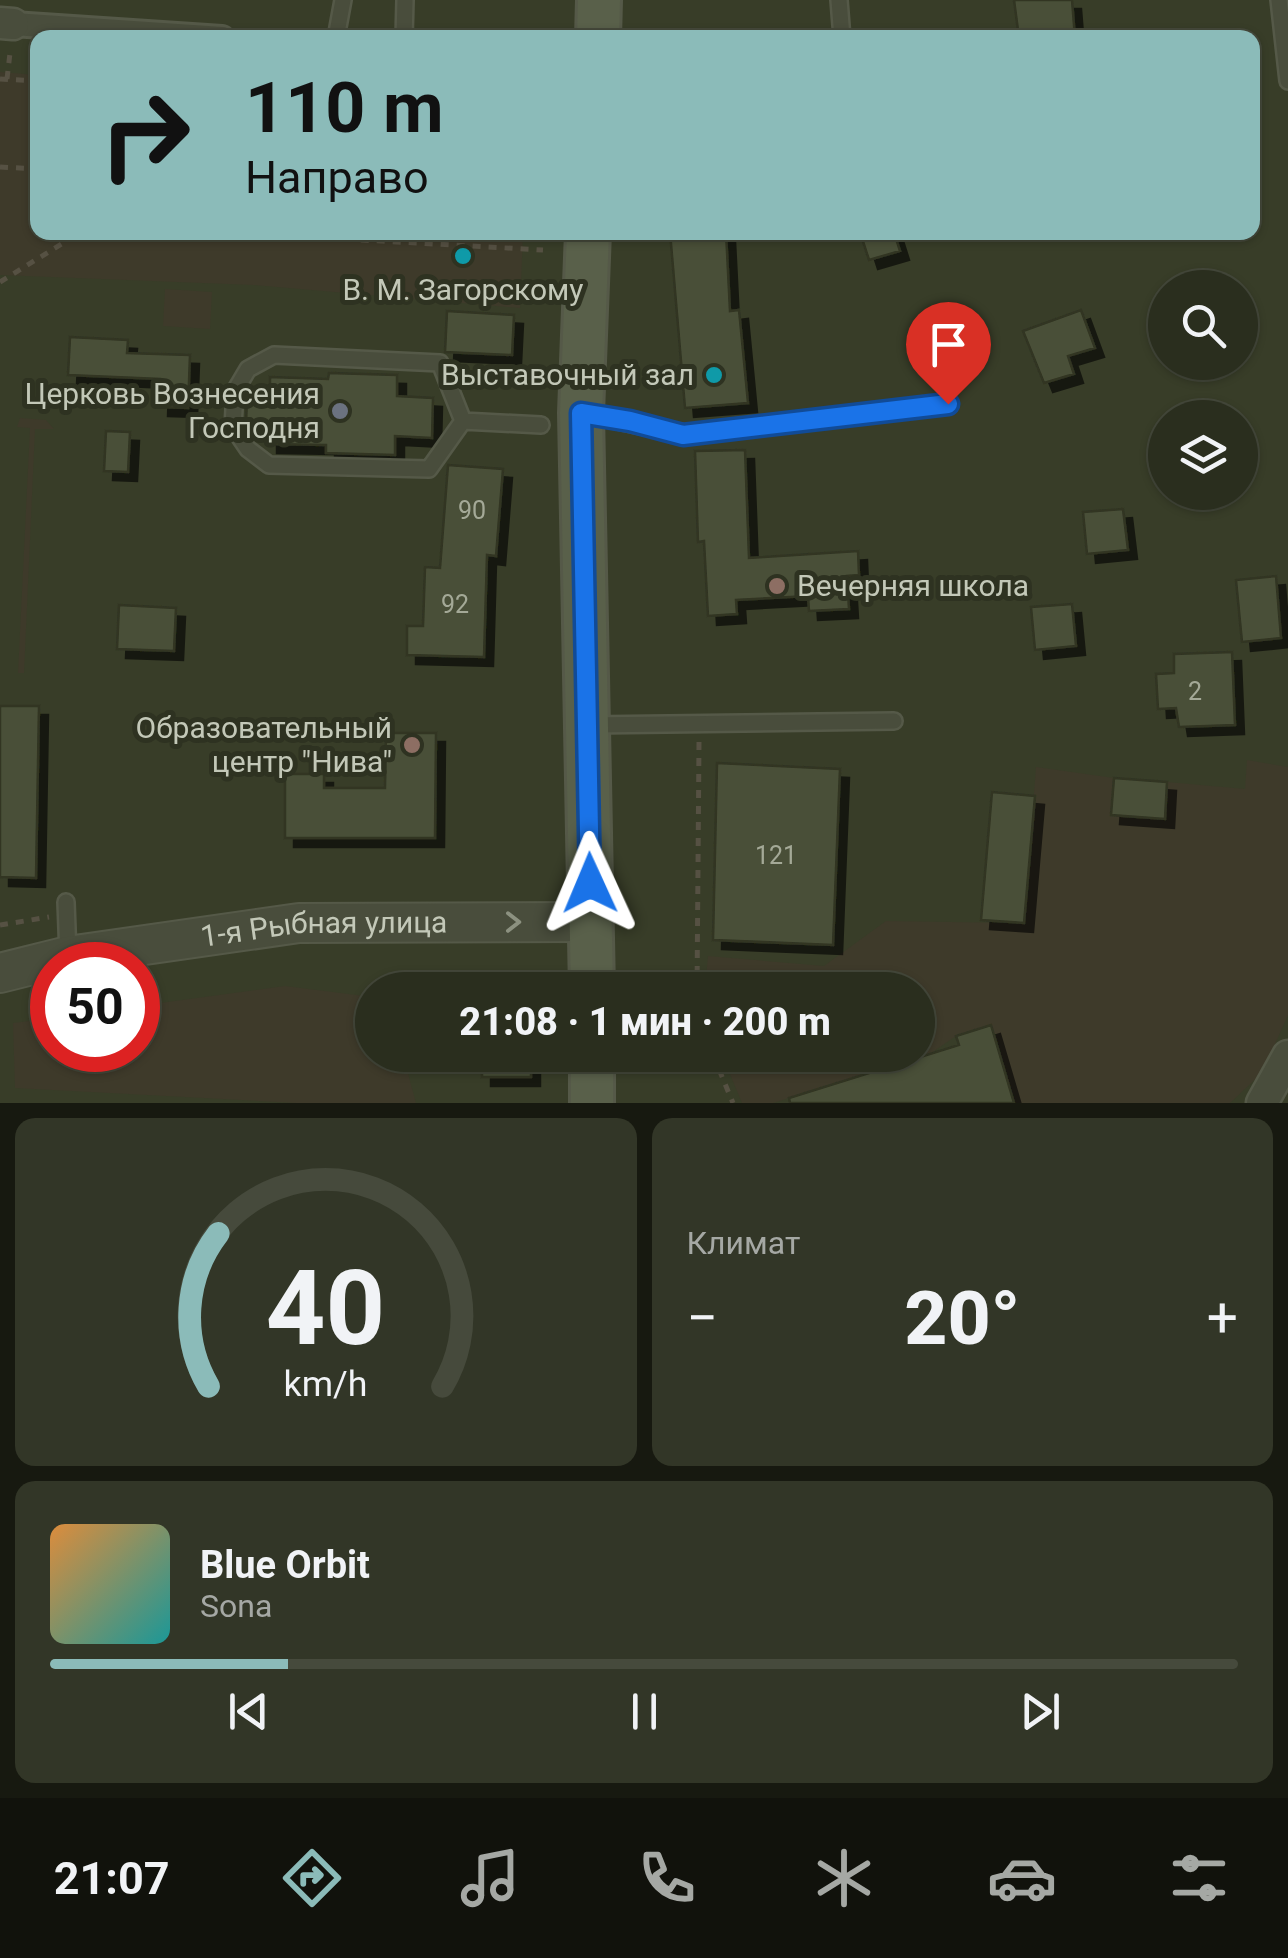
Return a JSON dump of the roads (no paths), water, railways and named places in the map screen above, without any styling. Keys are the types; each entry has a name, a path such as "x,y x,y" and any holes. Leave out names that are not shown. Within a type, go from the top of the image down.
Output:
{"main road":[{"path":"598,30 600,0"},
{"path":"588,240 581,413 592,972"},
{"path":"592,1072 592,1103"}],"street":[{"path":"6,24 99,30"},
{"name":"1-я Рыбная улица","path":"160,943 299,923 592,922"},
{"name":"1-я Рыбная улица","path":"0,973 30,966"},
{"path":"1262,1103 1288,1056"}],"lane":[{"path":"337,30 343,0"},
{"path":"404,30 405,0"},
{"path":"839,0 841,30"},
{"path":"1278,0 1288,82"},
{"path":"274,355 440,363 463,421 429,469 270,465 248,449 233,427 235,391 248,369 274,355"},
{"path":"581,413 683,435 948,404"},
{"path":"463,421 541,425"},
{"path":"586,725 894,722"},
{"path":"66,902 67,942"}],"place":[{"name":"В. М. Загорскому","path":"463,256"},
{"name":"Выставочный зал","path":"714,375"},
{"name":"Церковь Вознесения Господня","path":"340,411"},
{"name":"Вечерняя школа","path":"777,586"},
{"name":"Образовательный центр \"Нива\"","path":"412,745"}]}
